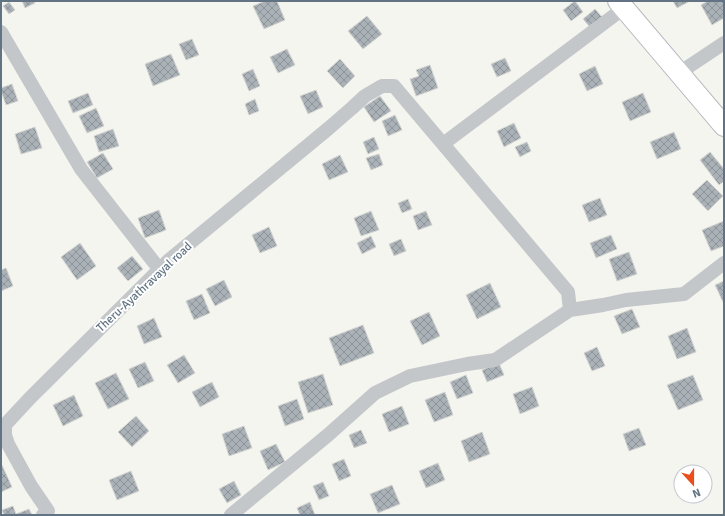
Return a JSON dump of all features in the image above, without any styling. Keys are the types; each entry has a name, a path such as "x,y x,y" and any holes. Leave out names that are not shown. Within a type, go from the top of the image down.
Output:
{"main road":[{"path":"621,4 724,126"}],"street":[{"path":"570,310 568,292 443,144 621,4"},
{"path":"1,32 81,169 160,270"},
{"path":"679,73 724,43"},
{"name":"Theru-Ayathravayal road","path":"43,515 48,511 31,486 8,444 3,427 30,398 168,261 347,113 365,96 382,86 394,86 443,144"},
{"path":"232,515 328,435 374,393 410,376 467,364 495,360 570,310 626,300 684,294 724,263"}],"building":[{"path":"22,1 34,1 35,3 25,8"},
{"path":"265,1 277,1 285,20 264,29 253,6"},
{"path":"575,1 583,12 571,21 563,10"},
{"path":"673,1 690,1 677,8"},
{"path":"708,1 724,1 724,18 712,25 701,5"},
{"path":"9,2 15,10 9,14 3,6"},
{"path":"595,9 602,17 590,27 583,19"},
{"path":"367,16 382,34 363,49 348,31"},
{"path":"192,39 199,55 186,60 179,44"},
{"path":"287,49 295,65 278,73 270,57"},
{"path":"171,54 180,75 153,86 145,64"},
{"path":"505,58 511,71 497,77 491,64"},
{"path":"340,59 355,76 343,88 327,71"},
{"path":"430,65 438,88 416,96 410,79 419,76 416,70"},
{"path":"595,66 603,84 587,91 579,74"},
{"path":"253,69 260,86 249,91 242,74"},
{"path":"12,84 18,101 6,105 1,88"},
{"path":"316,90 323,107 308,114 300,96"},
{"path":"88,93 93,105 73,113 68,101"},
{"path":"643,93 651,112 630,121 622,102"},
{"path":"380,96 391,111 374,122 364,107"},
{"path":"255,99 259,111 249,115 245,104"},
{"path":"96,108 104,126 87,133 79,116"},
{"path":"395,115 402,130 388,136 382,121"},
{"path":"514,123 521,138 504,147 497,131"},
{"path":"35,127 42,148 21,154 15,134"},
{"path":"113,129 119,146 99,152 94,136"},
{"path":"674,132 681,149 657,159 650,142"},
{"path":"374,137 379,149 368,154 363,142"},
{"path":"527,142 531,151 520,157 515,147"},
{"path":"710,152 724,169 724,181 719,185 700,160"},
{"path":"103,153 113,169 97,178 87,162"},
{"path":"379,154 383,165 371,170 366,158"},
{"path":"340,155 348,172 329,180 322,164"},
{"path":"707,180 723,196 708,211 692,194"},
{"path":"600,198 607,215 589,222 582,205"},
{"path":"408,199 412,209 402,213 398,203"},
{"path":"159,210 166,230 145,238 138,218"},
{"path":"371,211 379,230 361,236 354,218"},
{"path":"426,211 432,225 418,230 413,216"},
{"path":"724,221 724,246 711,251 702,230"},
{"path":"269,227 277,246 260,253 252,235"},
{"path":"611,235 617,249 596,258 590,243"},
{"path":"371,236 376,247 362,254 357,243"},
{"path":"401,239 406,251 394,256 389,244"},
{"path":"80,243 96,266 77,280 61,257"},
{"path":"629,252 637,274 617,281 609,259"},
{"path":"132,256 143,269 128,281 117,268"},
{"path":"6,268 13,286 1,291 1,270"},
{"path":"224,280 232,297 215,306 206,289"},
{"path":"724,281 724,302 723,302 715,285"},
{"path":"490,283 501,307 477,319 466,295"},
{"path":"202,294 210,313 194,320 186,301"},
{"path":"632,309 640,327 622,334 614,316"},
{"path":"429,312 440,336 422,345 410,321"},
{"path":"154,318 162,337 144,344 137,326"},
{"path":"363,325 374,353 340,366 329,338"},
{"path":"687,328 696,352 677,359 668,336"},
{"path":"597,347 605,366 592,371 584,353"},
{"path":"184,355 195,373 178,383 167,365"},
{"path":"145,362 154,381 138,388 129,369"},
{"path":"499,363 504,375 487,382 482,370"},
{"path":"116,373 129,399 108,409 95,383"},
{"path":"323,374 333,405 308,413 298,382"},
{"path":"466,375 473,393 457,399 450,382"},
{"path":"693,375 703,400 678,410 667,385"},
{"path":"212,382 219,397 200,407 192,392"},
{"path":"532,387 539,406 520,414 513,394"},
{"path":"445,392 453,415 434,422 425,400"},
{"path":"74,395 83,416 63,426 53,405"},
{"path":"297,399 304,419 285,426 278,406"},
{"path":"402,406 409,424 389,432 382,414"},
{"path":"136,416 149,431 132,447 118,432"},
{"path":"244,426 252,448 229,456 222,434"},
{"path":"639,428 646,445 629,451 623,434"},
{"path":"361,430 367,443 354,448 349,435"},
{"path":"482,432 490,454 469,462 461,441"},
{"path":"276,444 285,462 268,470 260,451"},
{"path":"344,459 351,476 339,481 332,464"},
{"path":"438,463 445,480 426,488 419,471"},
{"path":"2,465 12,487 1,492 1,466"},
{"path":"131,471 139,491 117,500 109,480"},
{"path":"234,481 241,495 227,503 219,489"},
{"path":"323,482 329,496 319,500 313,486"},
{"path":"392,485 400,504 378,513 370,494"},
{"path":"310,502 315,515 300,515 297,508"},
{"path":"13,506 16,514 29,509 32,515 4,515 2,510"}]}
